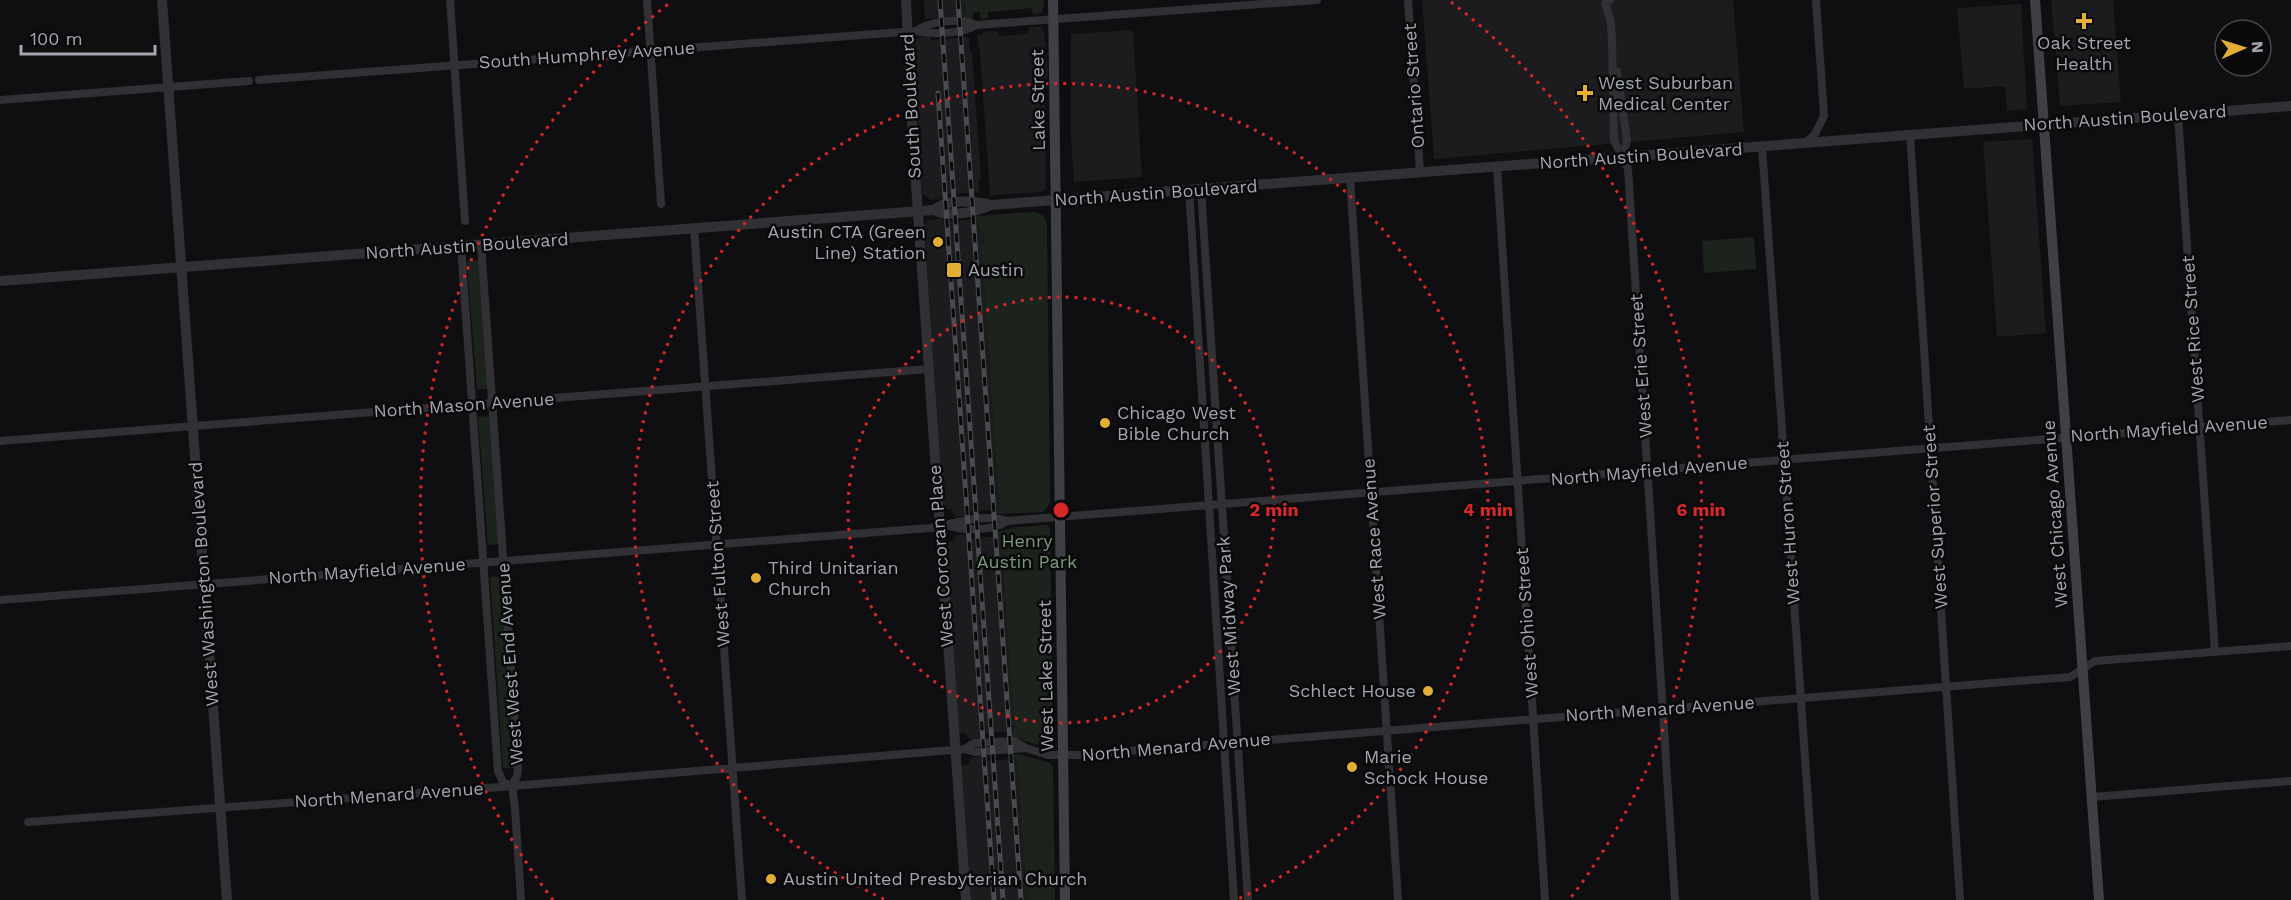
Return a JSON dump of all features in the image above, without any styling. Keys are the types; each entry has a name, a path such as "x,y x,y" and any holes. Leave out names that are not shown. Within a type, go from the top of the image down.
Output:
{"main road":[{"name":"Lake Street","path":"1053,0 1056,200"},
{"name":"West Chicago Avenue","path":"2035,0 2099,900"},
{"name":"West Lake Street","path":"1056,200 1065,900"}],"street":[{"name":"West Washington Boulevard","path":"162,0 227,900"},
{"path":"450,0 465,221"},
{"path":"646,0 662,204"},
{"name":"South Boulevard","path":"906,0 911,31 918,211"},
{"name":"South Humphrey Avenue","path":"259,80 911,31 926,33 958,31 968,30 976,25 1317,0"},
{"path":"1806,143 1815,134 1824,116 1816,0"},
{"path":"1607,1 1611,23 1614,140 1623,157"},
{"name":"Ontario Street","path":"1406,2 1420,172"},
{"path":"1612,47 1627,140 1623,157"},
{"path":"0,100 249,81"},
{"name":"North Austin Boulevard","path":"0,281 934,210 940,204 949,203 977,201 991,205 2291,106"},
{"name":"West Rice Street","path":"2178,114 2216,652"},
{"name":"West Superior Street","path":"1910,135 1960,900"},
{"name":"West Huron Street","path":"1762,146 1815,900"},
{"name":"West Erie Street","path":"1623,157 1628,169 1675,900"},
{"name":"West Ohio Street","path":"1497,167 1545,900"},
{"name":"West Race Avenue","path":"1350,178 1398,900"},
{"name":"West Midway Park","path":"1201,189 1248,900"},
{"name":"West Midway Park","path":"1189,190 1234,900"},
{"name":"West Corcoran Place","path":"918,211 960,749 966,900"},
{"name":"West Fulton Street","path":"694,228 742,900"},
{"name":"West West End Avenue","path":"461,246 498,771 503,782 512,786 518,769 482,244"},
{"name":"North Mason Avenue","path":"0,441 929,369"},
{"name":"North Mayfield Avenue","path":"0,600 944,526 959,529 999,526 1007,521 2291,420"},
{"name":"North Menard Avenue","path":"28,822 512,786 960,749 974,743 1014,741 1047,755 1063,755 1946,687 2070,677 2095,661 2291,646"},
{"path":"2092,796 2291,781"},
{"path":"512,786 521,900"},
{"path":"1231,864 1246,864"}],"shaded area":[{"path":"924,0 965,0 966,16 925,19"},
{"name":"West Suburban Medical Center","path":"1422,0 1733,0 1744,132 1434,159"},
{"path":"2051,0 2113,0 2121,102 2060,106"},
{"path":"2021,4 2027,109 2007,111 2005,86 1964,89 1957,8"},
{"path":"1030,27 1040,27 1044,31 1047,60 1048,76 1045,80 1046,189 1042,192 990,195 977,35 990,31 996,31 999,36 1028,34"},
{"path":"1133,30 1142,177 1074,182 1071,139 1071,34"},
{"path":"930,36 931,40 969,37 981,178 979,179 979,192 942,195 941,199 931,200 923,194 921,179 913,42 920,37"},
{"path":"2032,139 2046,333 1997,337 1983,142"},
{"path":"943,218 943,222 979,219 984,244 981,245 999,509 964,512 964,516 955,516 951,509 944,509 924,225 928,220"},
{"path":"965,534 966,539 1001,536 1014,731 980,734 980,738 972,739 966,733 959,733 946,542 953,541 956,535"},
{"path":"981,757 982,761 1017,759 1027,900 971,900 962,766 969,764 970,759"}],"green space":[{"path":"965,0 1044,0 1042,13 1033,14 1032,8 988,12 988,18 981,19 980,12 973,13 973,19 963,20 963,16 966,16"},
{"name":"Henry Austin Park","path":"1034,212 1043,215 1047,224 1050,502 1044,512 997,514 999,508 981,244 984,244 983,231 980,231 979,220 976,220 976,216"},
{"path":"1754,237 1756,269 1704,273 1702,241"},
{"path":"479,260 488,389 477,389 467,261"},
{"path":"490,416 499,544 488,545 478,417"},
{"name":"Henry Austin Park","path":"1047,525 1050,528 1053,744 1048,748 1013,737 1001,537 998,532 1015,527"},
{"path":"502,576 515,768 503,768 490,577"},
{"path":"1019,754 1050,763 1053,767 1055,900 1027,900 1017,760 1014,759 1014,755"}],"railway":[{"path":"940,0 1003,900"},
{"path":"958,0 1021,900"},
{"path":"938,93 994,900"}],"place":[{"name":"Oak Street Health","path":"2084,21"},
{"name":"West Suburban Medical Center","path":"1585,93"},
{"name":"Austin CTA (Green Line) Station","path":"938,242"},
{"name":"Austin","path":"954,270"},
{"name":"Chicago West Bible Church","path":"1105,423"},
{"name":"Third Unitarian Church","path":"756,578"},
{"name":"Schlect House","path":"1428,691"},
{"name":"Marie Schock House","path":"1352,767"},
{"name":"Austin United Presbyterian Church","path":"771,879"}]}
